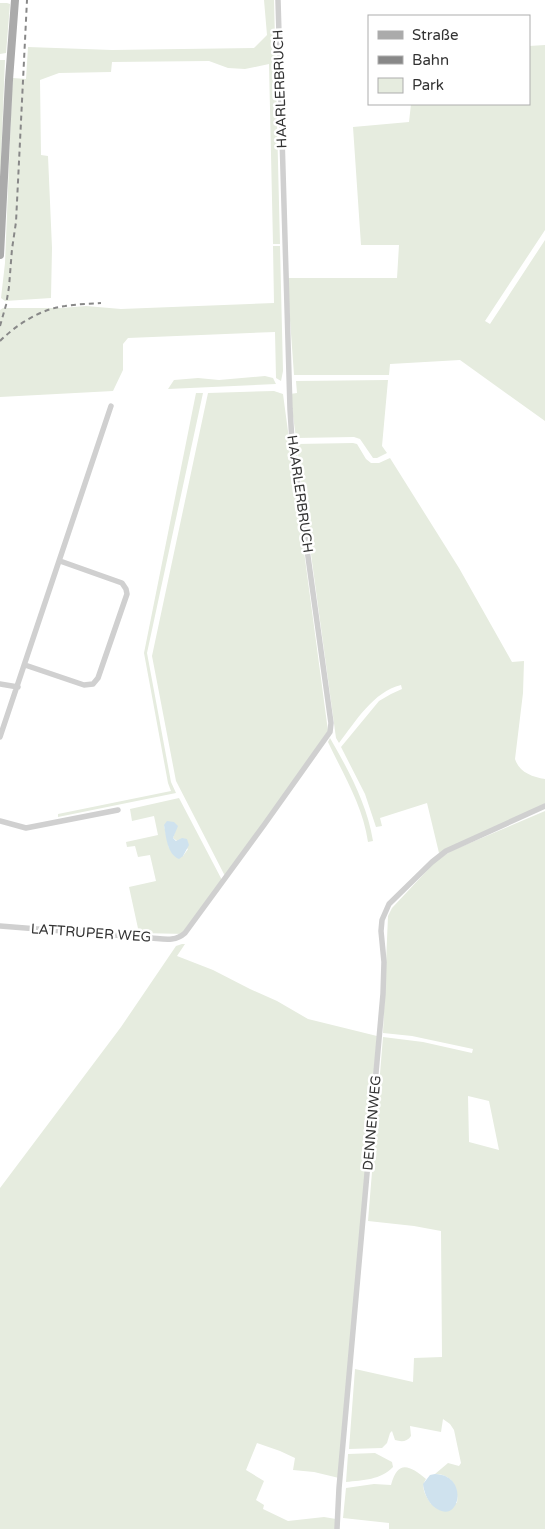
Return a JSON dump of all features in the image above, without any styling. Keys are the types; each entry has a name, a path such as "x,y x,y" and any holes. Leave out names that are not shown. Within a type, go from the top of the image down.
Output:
{"main road":[{"path":"0,255 15,0"}],"street":[{"name":"HAARLERBRUCH","path":"180,937 191,925 270,817 328,736 331,727 292,441 278,0"},
{"path":"0,737 111,406"},
{"path":"25,665 84,685 93,684 98,678 120,615 127,594 126,588 122,583 60,561"},
{"path":"0,684 18,687"},
{"name":"DENNENWEG","path":"337,1529 339,1488 383,994 382,920 389,904 446,851 545,806"},
{"path":"0,821 26,828 118,810"},
{"name":"LATTRUPER WEG","path":"0,926 158,939 180,937"}],"green space":[{"path":"264,0 274,0 280,244 273,244 269,64 245,69 228,68 209,61 112,62 111,72 59,73 40,80 41,155 48,156 52,248 51,298 5,301 1,298 5,263 13,78 26,79 28,47 112,50 254,48 267,35"},
{"path":"0,3 10,4 6,53 0,54"},
{"path":"545,45 545,230 485,321 490,324 545,240 545,421 460,360 390,364 389,375 294,375 287,278 397,278 399,245 361,245 353,127 409,122 411,105 530,105 530,46"},
{"path":"0,60 5,60 0,183"},
{"path":"273,246 280,246 283,371 281,381 276,378 275,332 128,338 123,344 123,370 113,391 0,397 0,310 3,308 86,306 121,309 274,303"},
{"path":"265,376 273,378 276,384 168,389 174,380 198,378 219,380"},
{"path":"388,380 382,446 387,453 373,458 360,439 354,437 296,438 290,394 297,393 296,381"},
{"path":"274,391 283,394 328,731 226,878 176,781 152,656 208,393"},
{"path":"196,393 203,393 147,653 171,782 176,793 58,817 58,814 171,791 144,653"},
{"path":"296,444 357,444 366,459 371,463 379,463 390,458 459,568 512,662 524,661 523,693 515,759 523,771 535,777 545,779 545,804 439,853 427,803 380,818 382,826 376,827 365,794 341,747 379,701 402,689 401,685 382,694 366,708 339,743 336,738"},
{"path":"330,738 362,801 373,841 368,842 362,816 328,742"},
{"path":"179,798 223,882 185,934 139,933 129,887 156,881 150,855 138,857 135,846 127,847 126,842 158,835 154,816 132,821 130,809","holes":["164,825 175,832 173,838 188,849 183,856 169,848"]},
{"path":"545,811 545,1529 389,1529 389,1523 343,1518 346,1488 374,1484 391,1485 397,1471 405,1467 410,1468 426,1479 424,1489 431,1504 457,1503 457,1492 450,1479 446,1476 435,1474 448,1463 459,1466 461,1463 454,1430 443,1419 441,1432 410,1426 411,1436 406,1440 395,1440 392,1431 387,1443 382,1448 349,1449 355,1369 413,1382 414,1358 442,1357 441,1231 368,1221 383,1037 423,1042 472,1053 473,1049 412,1036 383,1033 388,916 392,908 436,861 451,851","holes":["468,1096 489,1101 499,1150 469,1142"]},
{"path":"185,944 177,956 213,970 277,1001 308,1019 377,1036 339,1478 314,1472 293,1470 295,1458 257,1443 246,1470 264,1481 256,1500 264,1505 263,1509 288,1521 324,1517 336,1519 335,1529 0,1529 0,1188 121,1027 176,946"},
{"path":"375,1453 392,1462 393,1467 377,1477 346,1482 348,1454"}],"water":[{"path":"167,821 174,822 178,826 173,838 176,841 182,838 187,839 189,845 183,856 179,859 172,853 168,844 164,825"},
{"path":"435,1474 446,1477 454,1483 457,1499 455,1506 449,1511 442,1511 433,1506 426,1496 423,1484 430,1475"}],"railway":[{"path":"0,326 9,287 16,222 27,0"},
{"path":"0,341 22,323 47,310 70,305 101,303"}]}
